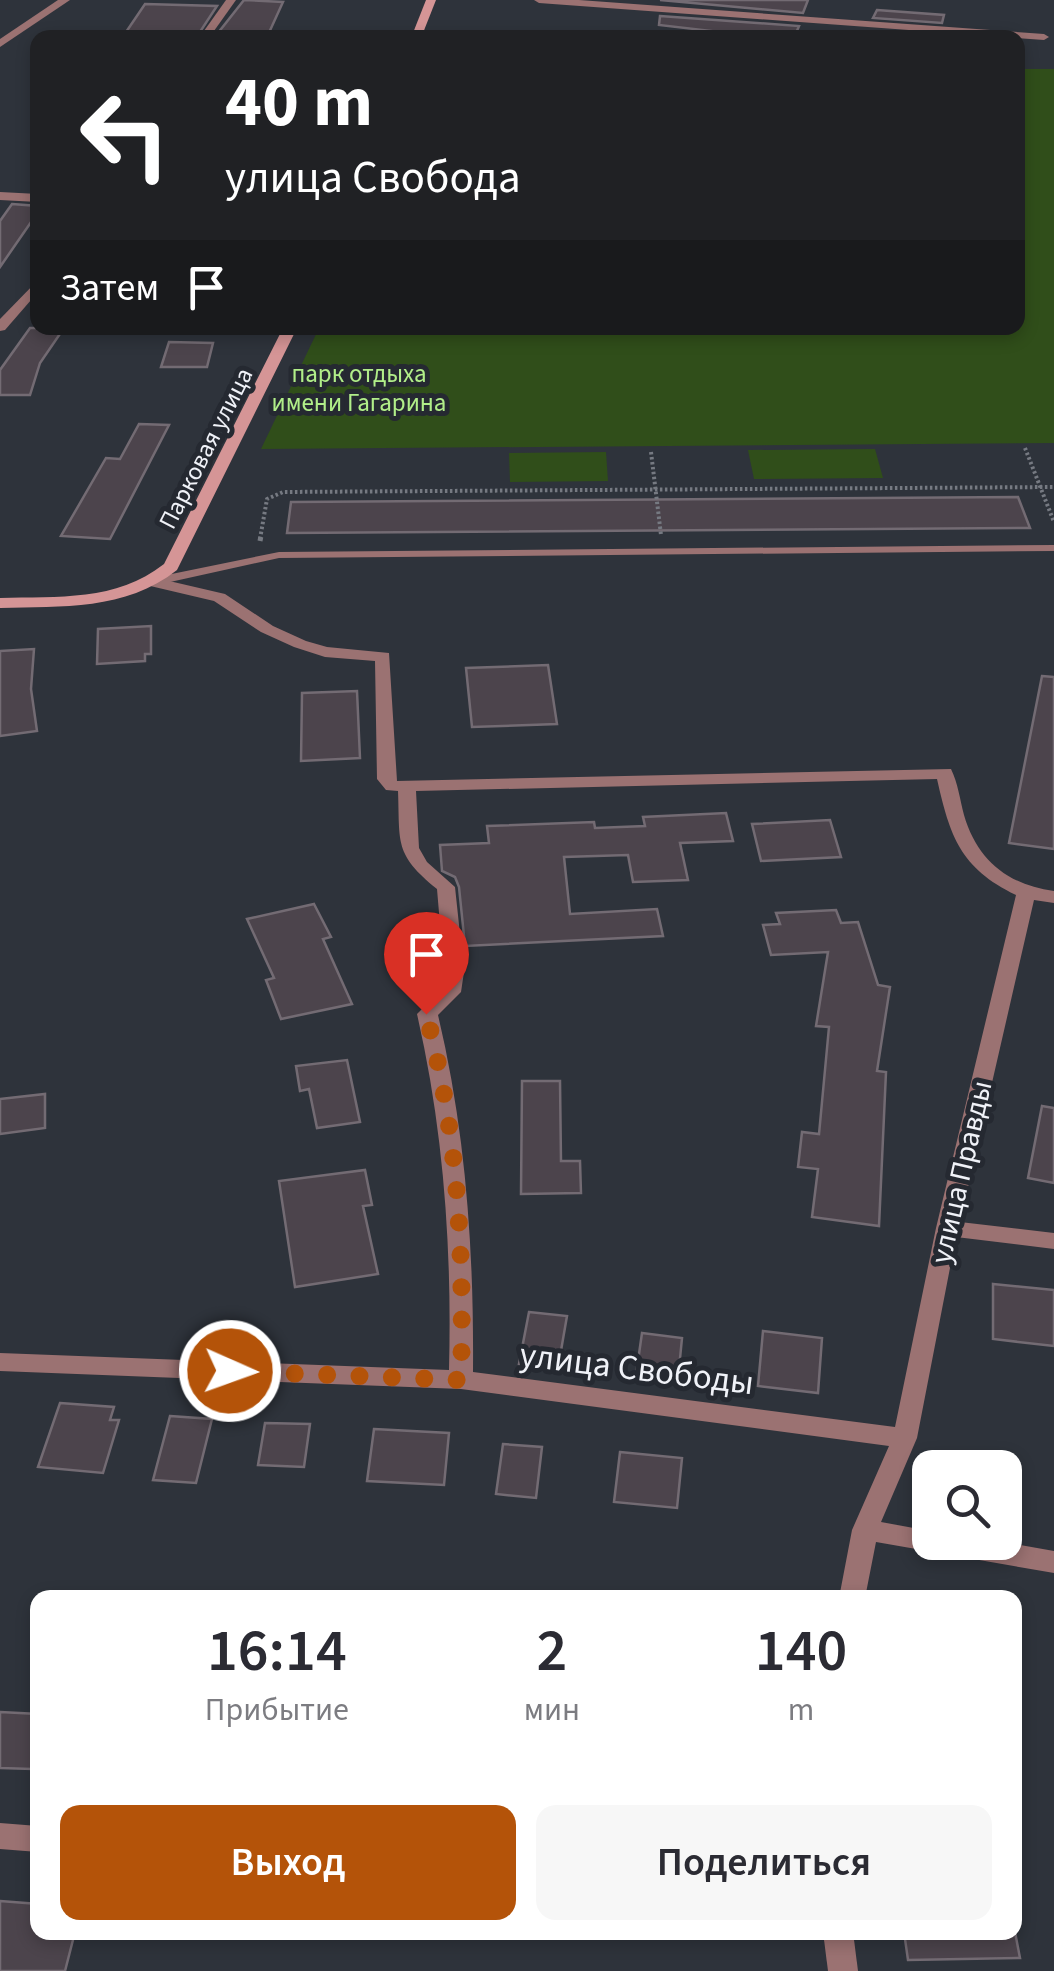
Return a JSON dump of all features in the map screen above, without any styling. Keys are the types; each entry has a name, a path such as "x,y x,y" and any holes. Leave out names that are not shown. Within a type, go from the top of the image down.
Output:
{"street":[{"path":"0,44 64,0"},
{"path":"209,30 230,0"},
{"path":"419,30 431,0"},
{"path":"539,0 948,30"},
{"path":"1025,36 1044,37"},
{"path":"0,196 30,198"},
{"path":"0,328 30,293"},
{"name":"Парковая улица","path":"152,582 171,567 287,335"},
{"path":"0,603 108,596 152,582 219,597 267,630 300,644 326,652 383,657 386,779 392,786 407,789 945,773 967,854 996,880 1026,893 1054,897"},
{"path":"407,789 410,848 419,865 446,887 454,972 451,992 426,1014 447,1104 464,1255 461,1380"},
{"name":"улица Правды","path":"854,1590 865,1530 905,1438 947,1228 1026,893"},
{"path":"947,1228 1054,1240"},
{"name":"улица Свободы","path":"0,1362 461,1380 905,1438"},
{"path":"865,1530 912,1538"},
{"path":"1022,1556 1054,1562"},
{"path":"0,1836 30,1838"},
{"path":"839,1940 843,1971"}],"lane":[{"path":"152,582 258,557 1054,548"}],"path":[{"path":"1025,448 1054,522"},
{"path":"651,452 664,552"},
{"path":"258,557 266,498 274,493 1054,486"}],"green space":[{"name":"парк отдыха имени Гагарина","path":"1025,69 1054,69 1054,443 261,449 316,335 1025,335"},
{"path":"875,449 883,478 754,479 748,450"},
{"path":"606,452 608,481 510,482 509,453"}],"building":[{"path":"244,0 283,2 270,30 220,30"},
{"path":"660,0 808,0 803,13"},
{"path":"145,4 217,6 201,30 127,30"},
{"path":"877,10 944,15 942,23 873,18"},
{"path":"660,16 799,26 797,30 702,30 659,25"},
{"path":"12,204 30,205 30,224 0,267 0,221"},
{"path":"30,328 30,335 59,335 40,363 30,395 0,395 0,370"},
{"path":"169,342 213,343 207,367 161,367"},
{"path":"139,424 169,425 110,539 61,536 106,458 120,459"},
{"path":"1018,497 1030,528 287,533 291,502"},
{"path":"151,626 151,654 145,654 145,661 97,664 98,629"},
{"path":"34,649 31,689 37,731 0,736 0,651"},
{"path":"548,665 557,724 472,727 466,668"},
{"path":"1042,676 1054,677 1054,849 1009,843"},
{"path":"357,691 360,758 301,761 302,693"},
{"path":"726,813 733,841 680,843 688,880 633,882 628,855 564,857 570,914 657,909 663,936 465,946 459,887 455,877 442,871 440,845 489,843 487,826 594,822 595,828 645,826 643,817"},
{"path":"830,820 841,857 761,861 752,824"},
{"path":"314,904 331,937 323,939 352,1004 281,1019 266,980 274,978 247,919"},
{"path":"836,910 841,923 858,922 878,985 890,987 877,1071 886,1072 879,1226 812,1217 818,1169 798,1167 802,1132 819,1134 829,1027 816,1026 828,952 771,955 763,925 780,924 776,913"},
{"path":"347,1060 360,1122 317,1128 309,1089 300,1091 296,1066"},
{"path":"522,1081 560,1081 561,1161 580,1161 581,1193 521,1194"},
{"path":"45,1094 45,1128 0,1134 0,1099"},
{"path":"1042,1106 1054,1108 1054,1183 1028,1178"},
{"path":"365,1170 372,1205 363,1206 378,1274 295,1287 279,1181"},
{"path":"993,1284 1054,1290 1054,1346 993,1339"},
{"path":"529,1312 567,1316 558,1368 519,1364"},
{"path":"763,1331 822,1338 818,1393 758,1386"},
{"path":"642,1333 682,1338 678,1379 636,1375"},
{"path":"60,1403 114,1407 110,1420 119,1420 103,1473 38,1467"},
{"path":"170,1416 212,1419 196,1483 153,1480"},
{"path":"265,1423 310,1424 304,1467 258,1465"},
{"path":"374,1429 449,1433 444,1485 367,1481"},
{"path":"503,1444 542,1447 536,1498 496,1494"},
{"path":"620,1452 682,1458 677,1508 614,1502"},
{"path":"0,1712 30,1714 30,1769 0,1768"},
{"path":"0,1901 30,1903 30,1940 73,1940 65,1971 0,1971"},
{"path":"905,1940 1017,1940 1020,1958 908,1960"}],"route":[{"path":"230,1371 461,1380 464,1255 447,1104 426,1014"}]}
